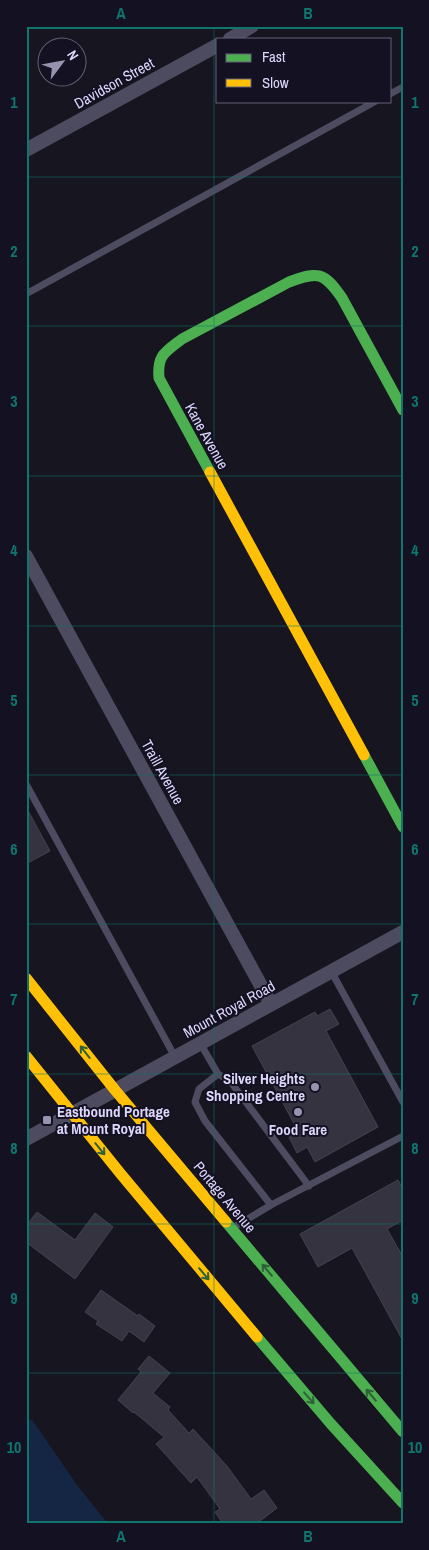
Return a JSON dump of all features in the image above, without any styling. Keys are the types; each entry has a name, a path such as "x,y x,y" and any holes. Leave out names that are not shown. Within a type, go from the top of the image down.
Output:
{"main road":[{"name":"Kane Avenue","path":"403,410 342,298 333,285 321,275 307,275 289,282 182,339 166,351 158,364 159,378 172,403 403,827"},
{"name":"Portage Avenue","path":"26,978 115,1090 403,1432"},
{"path":"26,1056 135,1192 262,1343 403,1503"}],"street":[{"path":"232,38 252,26"},
{"name":"Davidson Street","path":"26,150 216,46"},
{"name":"Traill Avenue","path":"26,556 271,1004"},
{"name":"Mount Royal Road","path":"26,1139 403,932"}],"lane":[{"path":"26,294 374,102"},
{"path":"26,784 175,1057"},
{"path":"331,971 403,1102"},
{"path":"200,1043 218,1074 230,1081 309,1186"},
{"path":"218,1074 199,1090 196,1102 205,1121 271,1206"},
{"path":"232,1229 271,1206 403,1136"}],"water":[{"path":"26,1418 33,1421 77,1485 108,1524 26,1524"}],"building":[{"path":"26,807 50,851 26,864"},
{"name":"Silver Heights Shopping Centre","path":"330,1009 339,1024 326,1031 378,1127 315,1162 307,1147 297,1153 289,1137 298,1131 252,1046 315,1012 317,1016"},
{"path":"398,1180 403,1189 403,1220 387,1229 403,1257 403,1341 352,1248 318,1267 300,1234"},
{"path":"37,1212 75,1240 95,1213 113,1227 75,1279 26,1242 26,1226"},
{"path":"101,1290 155,1326 144,1342 129,1331 122,1341 96,1324 98,1321 85,1312"},
{"path":"149,1356 170,1373 153,1393 170,1407 168,1410 189,1433 193,1429 227,1466 251,1499 264,1490 277,1508 256,1524 223,1524 215,1512 220,1509 197,1477 191,1483 156,1444 164,1437 118,1400 141,1372 138,1369"}],"traffic: fast":[{"path":"210,472 159,378 161,359 167,351 182,339 299,278 314,275 320,276 336,289 403,410"},
{"path":"364,755 403,827"},
{"path":"226,1222 403,1432"},
{"path":"257,1337 331,1424 403,1503"}],"traffic: slow":[{"path":"210,472 364,755"},
{"path":"26,978 115,1090 226,1222"},
{"path":"26,1056 120,1173 257,1337"}],"place":[{"name":"Silver Heights Shopping Centre","path":"315,1087"},
{"name":"Food Fare","path":"298,1112"},
{"name":"Eastbound Portage at Mount Royal","path":"47,1120"}]}
